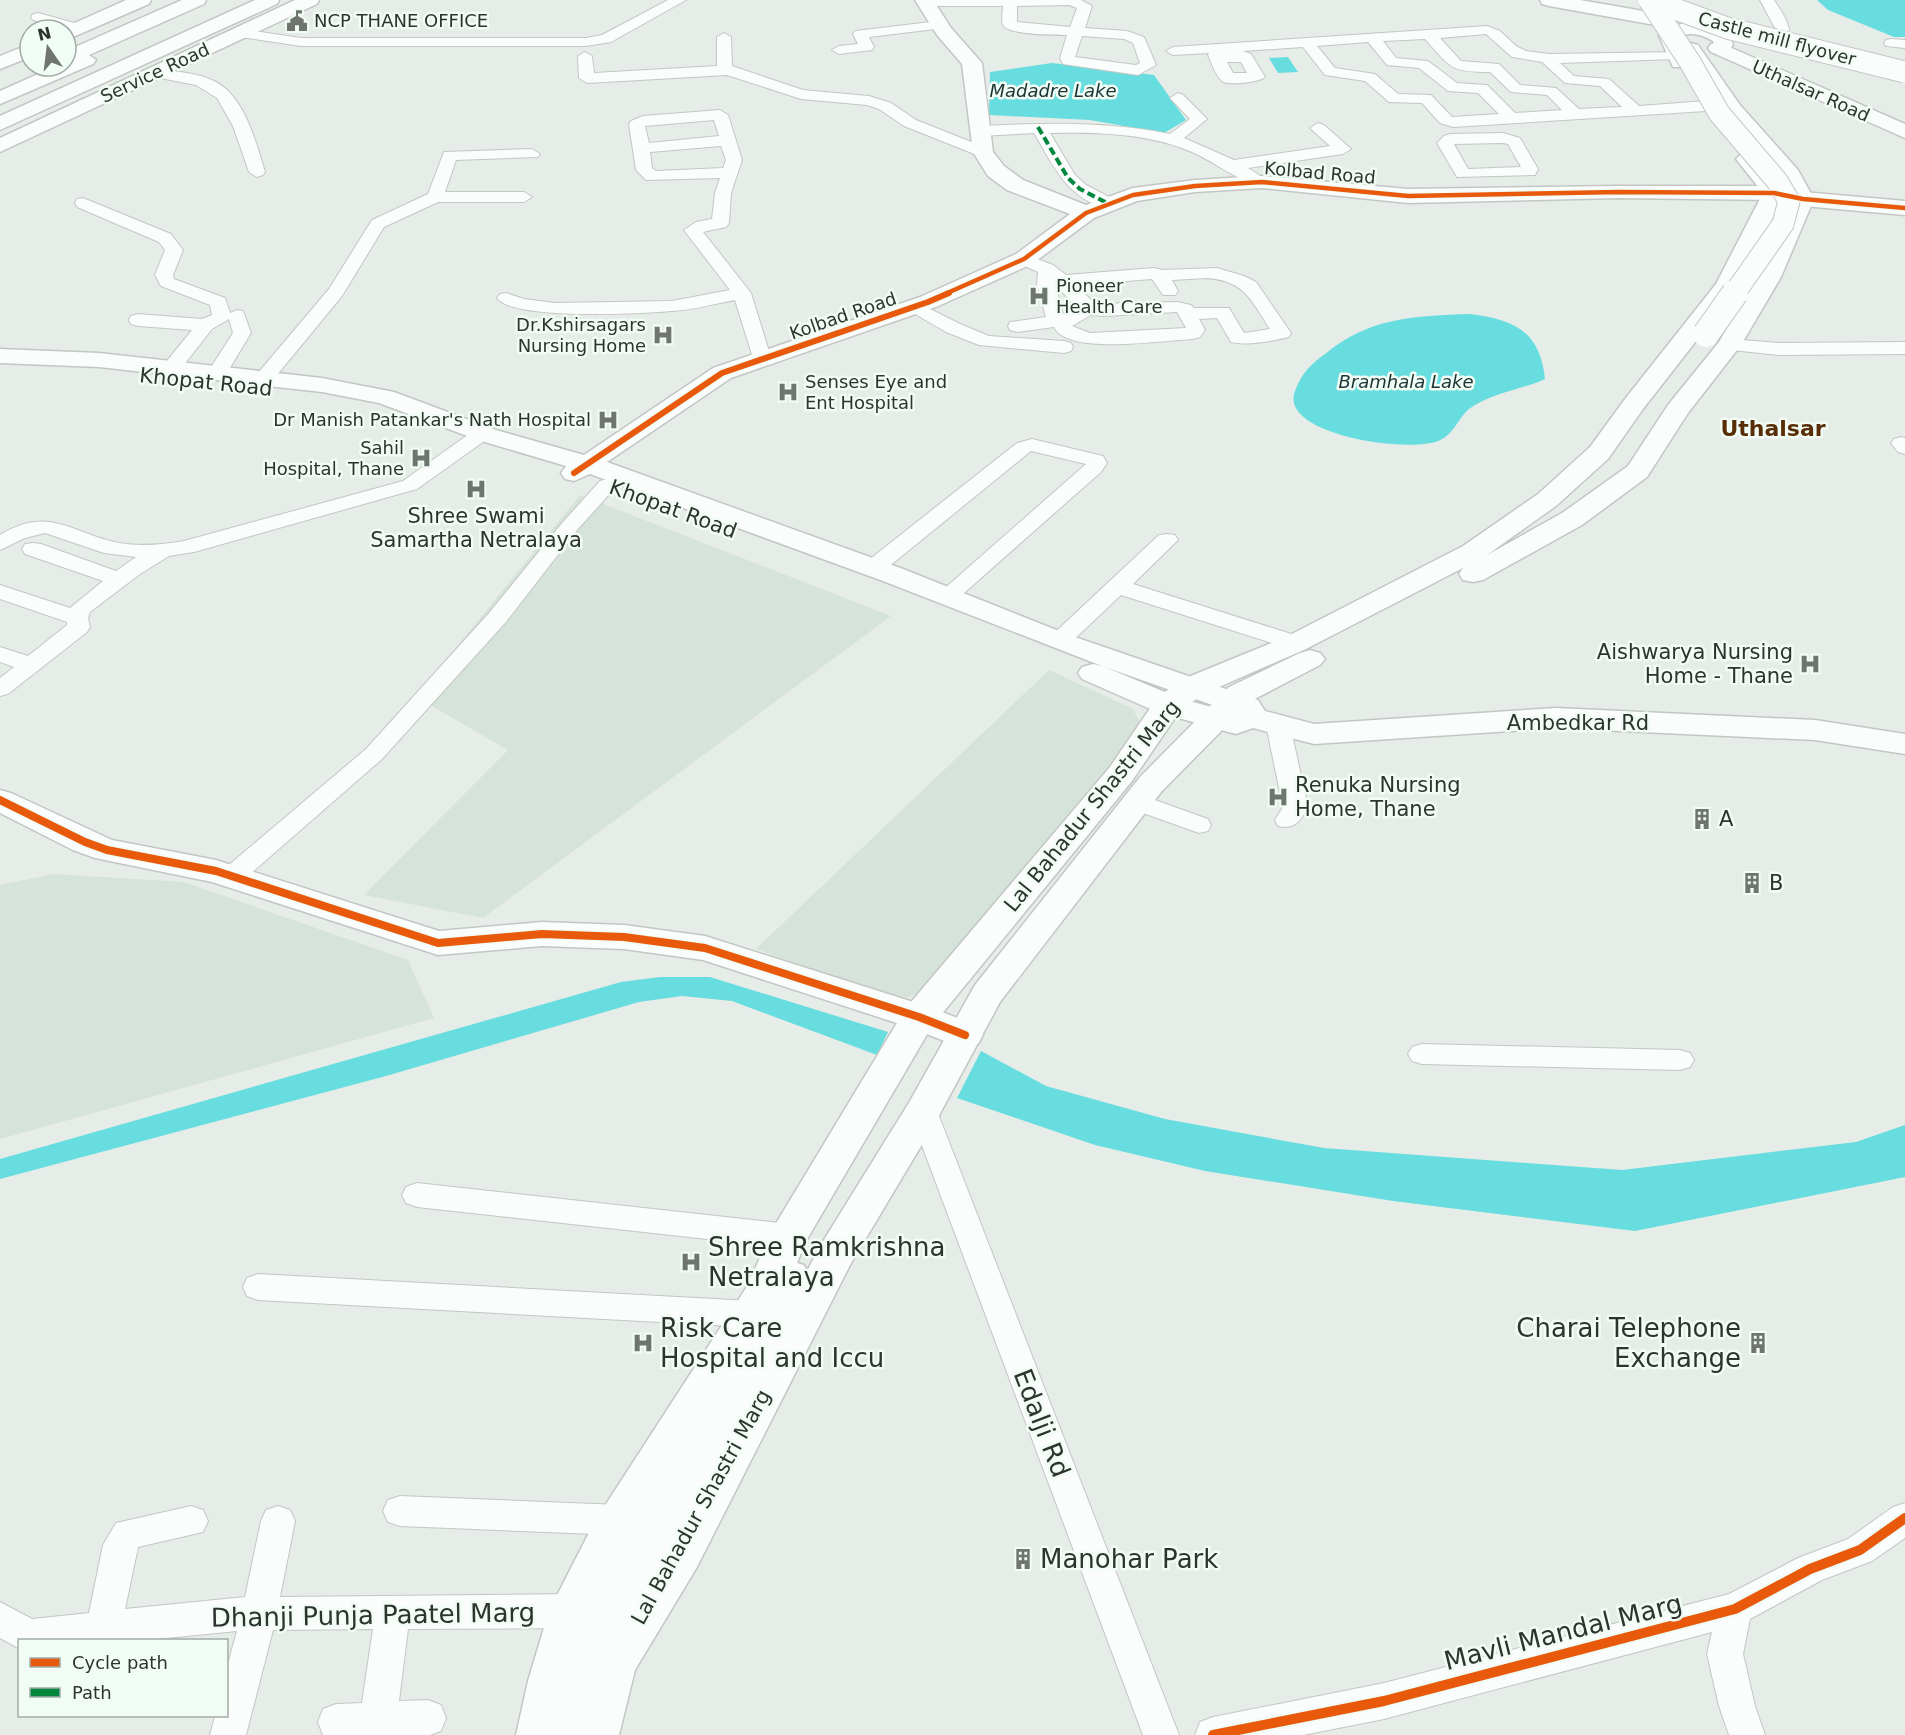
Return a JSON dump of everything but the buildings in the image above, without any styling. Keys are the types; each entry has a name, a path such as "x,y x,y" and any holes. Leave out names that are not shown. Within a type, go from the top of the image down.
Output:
{"main road":[{"path":"78,28 142,0"},
{"path":"78,53 197,0"},
{"path":"0,98 221,0"},
{"path":"0,124 270,0"},
{"name":"Service Road","path":"0,146 310,0"},
{"path":"1549,0 1653,5 1695,42 1782,43 1905,71"},
{"path":"1636,0 1653,5 1695,42 1733,109 1790,175 1803,200"},
{"path":"925,1 939,25 972,63 983,153 996,171 1015,185 1086,213"},
{"path":"0,112 245,2"},
{"name":"Castle mill flyover","path":"1653,5 1726,28 1905,71"},
{"name":"Castle mill flyover","path":"1574,509 1613,465 1783,224 1789,201 1778,181 1719,113 1690,62 1653,5"},
{"path":"1695,42 1706,106 1774,193"},
{"name":"Uthalsar Road","path":"1695,42 1863,110 1905,132"},
{"path":"1782,43 1905,77"},
{"path":"0,63 18,55"},
{"path":"0,87 20,78"},
{"path":"1863,110 1905,126"},
{"name":"Kolbad Road","path":"580,468 722,373 916,307 1024,259 1086,213 1133,195 1195,186 1262,182 1408,196 1774,193 1803,200 1905,208"},
{"name":"Lal Bahadur Shastri Marg","path":"540,1735 551,1681 572,1611 620,1520 762,1297 789,1236 919,1017 1121,774 1180,696 1296,643 1473,552 1537,507 1599,453 1634,404 1727,286 1774,193"},
{"name":"Lal Bahadur Shastri Marg","path":"595,1735 614,1662 681,1553 836,1254 923,1111 987,994 1151,784 1245,716 1240,694 1411,609 1638,471 1677,410 1730,345 1768,278 1803,200"},
{"name":"Khopat Road","path":"0,356 92,371 228,383 312,394 374,406 479,436 873,568 1059,641 1180,696"},
{"name":"Khopat Road","path":"0,367 32,363 172,367 265,377 385,397 479,436"},
{"name":"Khopat Road","path":"580,468 607,485 1180,696 1245,716"},
{"path":"1537,507 1574,509"},
{"name":"Ambedkar Rd","path":"1245,716 1314,734 1556,718 1815,730 1905,744"},
{"path":"0,800 85,842 107,850 197,866 438,943 542,934 624,937 705,948 919,1017 965,1035"},
{"path":"571,1735 594,1661 637,1558 755,1364 790,1285 789,1236"},
{"path":"790,1285 836,1254"}],"street":[{"path":"240,33 301,42 586,42 606,39 679,0"},
{"path":"1767,0 1779,19 1782,43"},
{"path":"925,1 1079,2 1085,6 1076,32 1068,61 1138,70 1148,65 1139,39 1134,37 1076,32 1014,26 1010,24 1010,2"},
{"path":"839,50 867,47 860,34 939,25"},
{"path":"1217,58 1215,55 1217,53 1371,37 1487,30 1493,32 1514,53 1547,59 1695,42"},
{"path":"1428,33 1456,64 1463,67 1494,67 1516,89 1551,91 1576,115"},
{"path":"724,37 725,69 728,70"},
{"path":"1371,37 1392,62 1423,64 1453,88 1482,88 1512,119"},
{"path":"1173,51 1307,44"},
{"path":"1307,44 1330,72 1370,77 1394,99 1426,98 1446,120 1453,122 1706,106"},
{"path":"585,56 587,78 728,70 801,94 869,101 885,106 910,123 983,153"},
{"path":"1547,59 1570,80 1604,82 1636,111"},
{"path":"155,73 202,82 216,88 226,100 246,139 257,172"},
{"path":"1173,139 1199,119 1178,98"},
{"path":"730,173 652,176 644,170 637,124 643,121 720,115 735,160 723,193 720,223 693,230 742,293 762,358"},
{"path":"1038,127 1068,178 1080,189 1109,204"},
{"path":"980,130 1038,127 1124,131 1173,139 1262,182"},
{"path":"1230,166 1343,149 1318,128"},
{"path":"1503,138 1514,141 1530,169 1524,173 1501,174 1463,174 1445,142 1447,140 1503,138"},
{"path":"642,148 729,140"},
{"path":"435,197 450,155 532,154"},
{"path":"1501,174 1515,195"},
{"path":"265,377 336,292 378,224 435,197 524,197"},
{"path":"83,203 165,238 174,250 164,275 167,282 219,302 221,319"},
{"path":"1024,259 1047,269 1063,280 1089,309"},
{"path":"1017,326 1056,321 1046,285 1047,269"},
{"path":"1063,280 1143,272 1161,276 1217,272 1250,286 1282,333 1242,339 1238,338 1223,312 1182,311 1089,309 1063,321 1063,328 1090,339 1193,333 1196,330 1182,311 1161,276"},
{"path":"506,298 520,304 555,308 672,306 742,293"},
{"path":"171,298 205,302 209,304 208,315 221,319 242,333 218,372"},
{"path":"916,307 953,328 986,341 1064,347"},
{"path":"138,320 221,319"},
{"path":"172,367 221,319"},
{"path":"1730,345 1779,349 1905,348"},
{"path":"0,544 32,526 50,526 110,547 135,552 161,552 410,485 479,436"},
{"path":"873,568 1024,447 1032,445 1096,460 1094,468 947,596"},
{"path":"232,876 374,754 497,618 570,526 607,485"},
{"path":"1059,641 1167,540"},
{"path":"33,549 119,579"},
{"path":"0,689 79,627 77,618 80,609 119,579 161,552"},
{"path":"1117,586 1296,643"},
{"path":"0,592 77,618"},
{"path":"0,654 32,665"},
{"path":"1245,716 1296,808 1287,820"},
{"path":"1138,802 1199,825"},
{"path":"1422,1054 1680,1060"},
{"name":"Edalji Rd","path":"923,1111 1161,1735"},
{"path":"417,1195 789,1236"},
{"path":"258,1287 751,1314"},
{"path":"400,1510 620,1520"},
{"name":"Mavli Mandal Marg","path":"1213,1735 1384,1701 1735,1609 1810,1569 1860,1550 1905,1518"},
{"path":"104,1628 120,1545 128,1534 191,1521"},
{"path":"228,1735 259,1614 278,1521"},
{"path":"1735,1609 1725,1654 1737,1706 1748,1735"},
{"name":"Dhanji Punja Paatel Marg","path":"0,1620 28,1636 259,1614 572,1611"},
{"path":"377,1728 393,1612"},
{"path":"336,1722 377,1728 428,1718"}],"shaded area":[{"path":"580,495 891,616 483,918 364,895 508,750 416,697"},
{"path":"1049,670 1133,709 1141,725 1138,740 918,994 898,1000 756,949"},
{"path":"53,874 184,882 408,960 434,1018 0,1139 0,885"}],"water":[{"path":"1817,0 1905,0 1905,37 1894,37 1828,10"},
{"path":"1288,57 1298,72 1278,73 1269,58"},
{"name":"Madadre Lake","path":"1052,63 1154,75 1186,120 1164,133 1090,120 989,115 990,72"},
{"name":"Bramhala Lake","path":"1470,314 1500,320 1522,331 1538,349 1545,379 1496,395 1478,404 1469,409 1452,431 1443,438 1424,444 1383,443 1338,434 1319,427 1304,417 1295,406 1296,389 1308,369 1318,359 1359,332 1411,318"},
{"path":"660,977 710,977 888,1032 877,1055 732,1001 682,996 639,1002 386,1076 0,1179 0,1159 621,982"},
{"path":"981,1051 1046,1086 1165,1119 1324,1148 1622,1170 1856,1142 1905,1125 1905,1177 1635,1231 1393,1201 1205,1171 1095,1145 957,1098"}],"marked path":[{"path":"1038,127 1068,178 1080,189 1109,204"}],"cycle path":[{"path":"574,473 722,373 928,302 1024,259 1086,213 1133,195 1195,186 1262,182 1408,196 1619,192 1774,193 1803,199 1905,208"},
{"path":"0,800 85,842 107,850 216,871 438,943 542,934 624,937 705,948 919,1017 965,1035"},
{"path":"1213,1735 1384,1701 1735,1609 1810,1569 1860,1550 1905,1518"}],"place":[{"name":"NCP THANE OFFICE","path":"297,21"},
{"name":"Pioneer Health Care","path":"1039,296"},
{"name":"Dr.Kshirsagars Nursing Home","path":"663,335"},
{"name":"Senses Eye and Ent Hospital","path":"788,392"},
{"name":"Dr Manish Patankar's Nath Hospital","path":"608,420"},
{"name":"Sahil Hospital, Thane","path":"421,458"},
{"name":"Shree Swami Samartha Netralaya","path":"476,489"},
{"name":"Aishwarya Nursing Home - Thane","path":"1810,664"},
{"name":"Renuka Nursing Home, Thane","path":"1278,797"},
{"name":"A","path":"1702,819"},
{"name":"B","path":"1752,883"},
{"name":"Shree Ramkrishna Netralaya","path":"691,1262"},
{"name":"Risk Care Hospital and Iccu","path":"643,1343"},
{"name":"Charai Telephone Exchange","path":"1758,1343"},
{"name":"Manohar Park","path":"1023,1559"}],"district":[{"name":"Uthalsar","path":"1773,428"}]}
